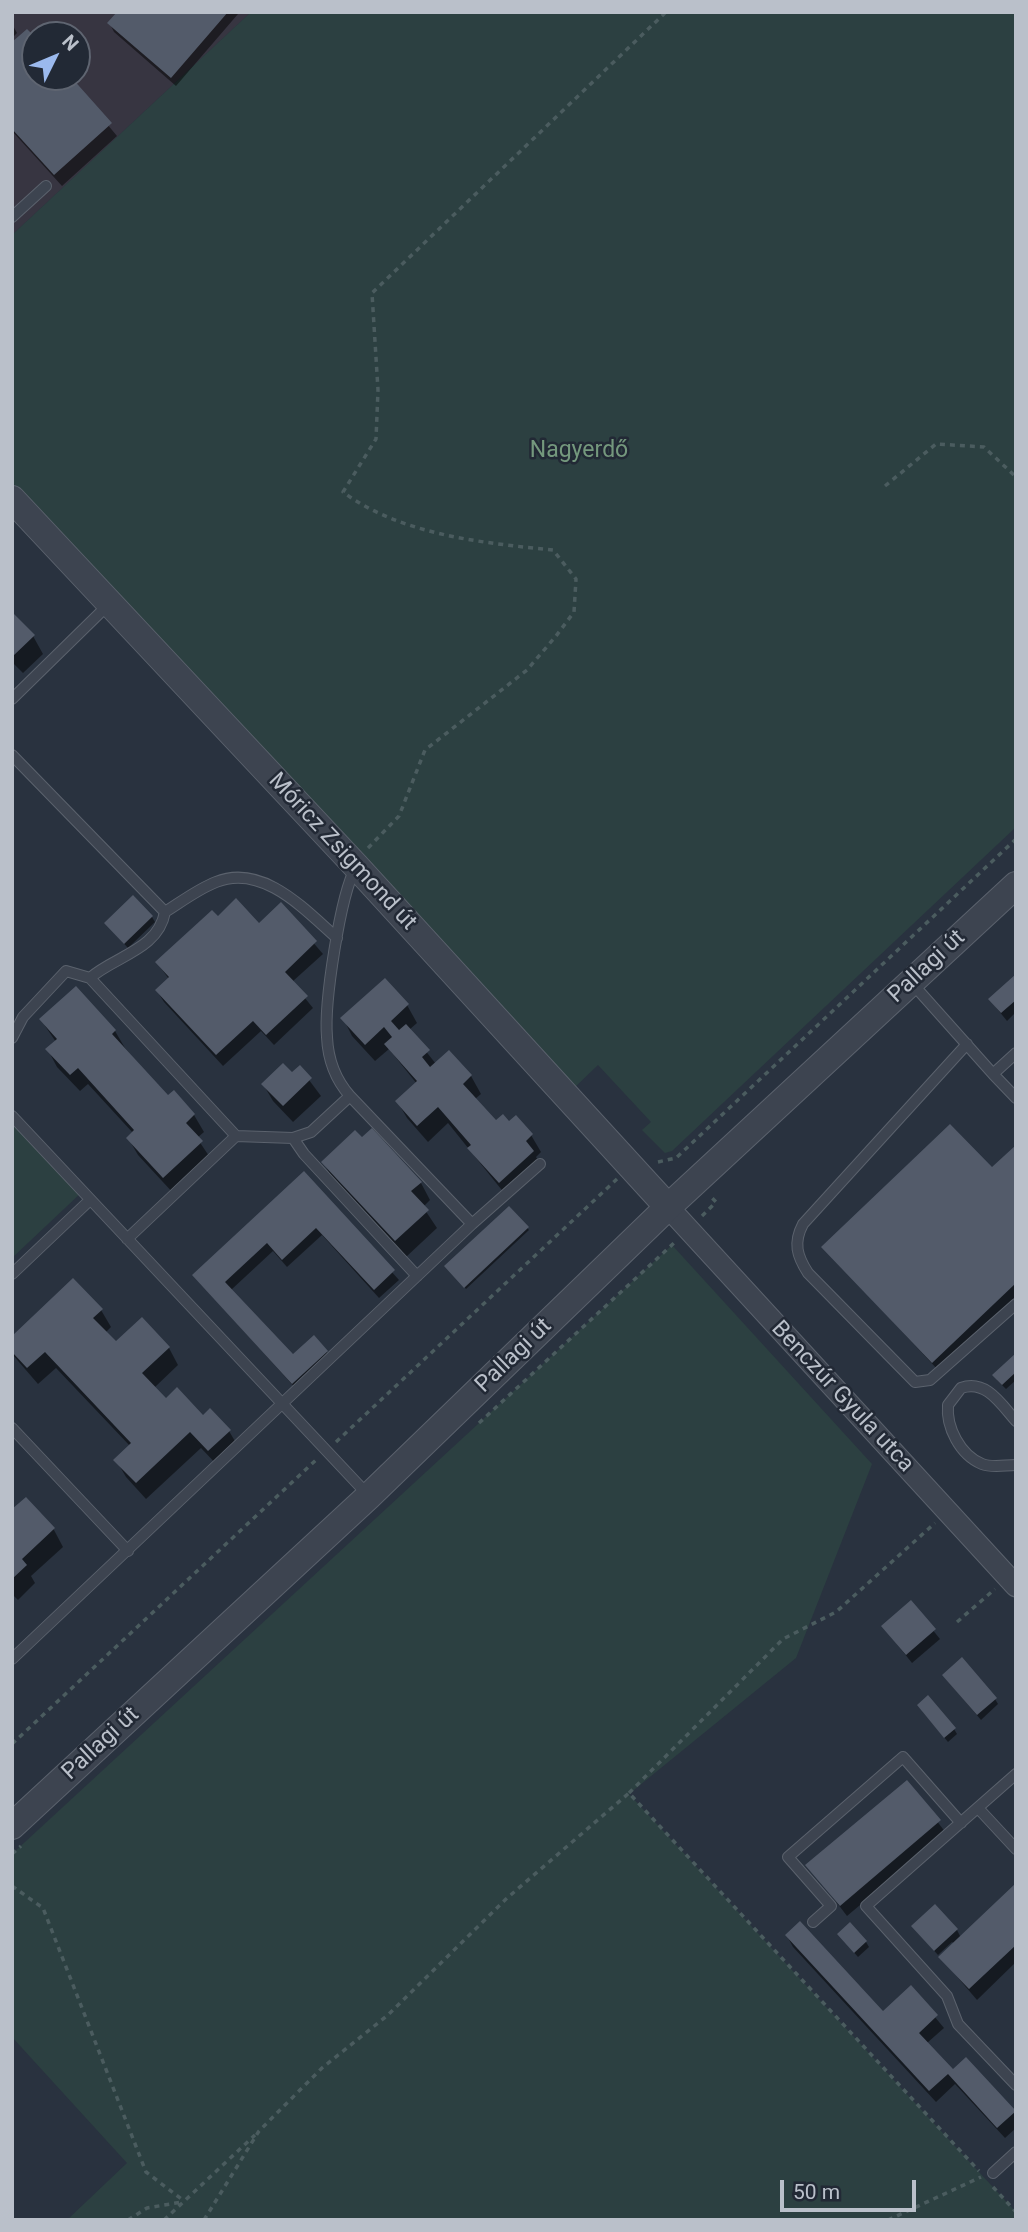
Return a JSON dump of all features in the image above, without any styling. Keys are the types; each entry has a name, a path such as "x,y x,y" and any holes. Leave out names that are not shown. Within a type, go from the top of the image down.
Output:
{"street":[{"name":"Móricz Zsigmond út","path":"12,499 109,604 363,856 668,1207"},
{"name":"Pallagi út","path":"12,1826 369,1496 668,1207 1016,885"},
{"name":"Benczúr Gyula utca","path":"668,1207 1012,1582"}],"lane":[{"path":"12,217 46,186"},
{"path":"12,699 109,604"},
{"path":"12,755 164,912"},
{"path":"363,856 347,882 337,938 326,1036 336,1080 472,1224"},
{"path":"164,912 219,881 246,877 271,885 337,938"},
{"path":"90,978 106,964 145,944 162,927 164,912"},
{"path":"12,1038 23,1017 66,971 90,978 236,1136 293,1138 312,1132 350,1096"},
{"path":"911,982 1016,1098"},
{"path":"967,1044 803,1224 796,1246 799,1259 808,1273 915,1382 930,1380 1016,1304"},
{"path":"993,1074 1016,1053"},
{"path":"12,1116 369,1496"},
{"path":"127,1239 236,1136"},
{"path":"293,1138 303,1154 418,1276"},
{"path":"12,1659 283,1407 472,1224 540,1164"},
{"path":"12,1273 90,1200"},
{"path":"1016,1421 990,1392 979,1386 961,1388 948,1405 949,1425 972,1458 989,1465 1016,1465"},
{"path":"12,1428 128,1551"},
{"path":"813,1922 831,1906 788,1857 903,1756 961,1823"},
{"path":"1016,1774 866,1906 947,1996 958,2024 1016,2085"},
{"path":"978,1808 1016,1849"},
{"path":"988,2174 1016,2152"}],"path":[{"path":"363,856 399,817 425,750 527,670 568,620 574,612 576,579 553,550 489,544 395,520 361,505 343,492 376,439 378,390 372,293 666,12"},
{"path":"885,486 936,444 984,447 1016,477"},
{"path":"12,1744 622,1175 632,1186 656,1163 676,1158 1016,839"},
{"path":"164,2220 260,2131 322,2068 388,2015 506,1899 629,1793 783,1639 836,1612 947,1511"},
{"path":"957,1622 1012,1582"},
{"path":"629,1793 988,2174 1016,2212"},
{"path":"12,1886 43,1908 146,2172 184,2202"},
{"path":"204,2220 260,2131"},
{"path":"888,2220 988,2174"},
{"path":"128,2220 148,2208 184,2202"}],"shaded area":[{"path":"12,12 251,12 12,235"}],"green space":[{"name":"Nagyerdő","path":"251,12 1016,12 1016,827 672,1151 665,1153 642,1130 651,1122 598,1065 573,1089 12,482 12,235"},
{"path":"12,1116 83,1191 12,1258"},
{"path":"672,1245 872,1464 796,1658 629,1794 1016,2212 1016,2220 67,2220 127,2163 12,2037 12,1854"}],"building":[{"path":"117,12 228,12 171,78 107,23"},
{"path":"21,34 21,91 83,91 112,123 54,175 12,129 12,42"},
{"path":"12,612 35,635 12,657"},
{"path":"133,895 153,916 124,944 104,923"},
{"path":"236,898 259,923 281,902 317,941 285,972 308,996 266,1035 253,1021 216,1055 155,990 169,977 155,962 212,910 218,916"},
{"path":"1016,974 1016,1000 1001,1013 988,999"},
{"path":"385,978 409,1004 391,1021 399,1030 406,1024 430,1050 422,1057 430,1067 449,1050 472,1075 463,1084 496,1120 503,1114 509,1121 516,1115 533,1134 526,1141 534,1151 499,1183 467,1148 471,1145 438,1107 417,1126 395,1101 417,1081 384,1044 392,1037 384,1027 365,1045 340,1018"},
{"path":"76,986 116,1030 112,1034 168,1095 174,1090 195,1114 186,1123 203,1141 163,1178 126,1138 134,1130 78,1068 70,1075 45,1049 57,1039 39,1019"},
{"path":"283,1063 292,1072 300,1065 312,1078 283,1106 261,1084"},
{"path":"950,1124 992,1167 1016,1145 1016,1283 932,1363 821,1247"},
{"path":"372,1128 422,1182 411,1191 429,1210 395,1241 321,1162 355,1130 362,1137"},
{"path":"304,1171 395,1270 374,1290 316,1228 282,1260 267,1243 225,1282 293,1354 314,1335 328,1351 292,1384 192,1275"},
{"path":"509,1206 529,1227 464,1288 444,1266"},
{"path":"73,1278 103,1309 93,1318 116,1341 142,1317 170,1347 142,1373 166,1398 177,1387 203,1415 210,1408 231,1430 208,1451 190,1432 136,1483 113,1460 131,1443 45,1352 27,1368 12,1352 12,1336"},
{"path":"1016,1353 1016,1372 1002,1385 992,1375"},
{"path":"26,1497 55,1528 22,1559 27,1565 12,1579 12,1509"},
{"path":"911,1600 936,1629 906,1655 881,1626"},
{"path":"962,1657 997,1698 977,1715 942,1675"},
{"path":"928,1695 956,1728 944,1738 917,1705"},
{"path":"907,1780 941,1820 840,1906 805,1865"},
{"path":"1016,1883 1016,1945 969,1989 938,1957"},
{"path":"935,1904 958,1929 934,1951 911,1926"},
{"path":"800,1921 883,2011 911,1985 938,2015 919,2033 953,2069 966,2057 1016,2111 997,2128 948,2074 929,2091 785,1935"},
{"path":"850,1922 867,1941 854,1953 837,1934"}]}
